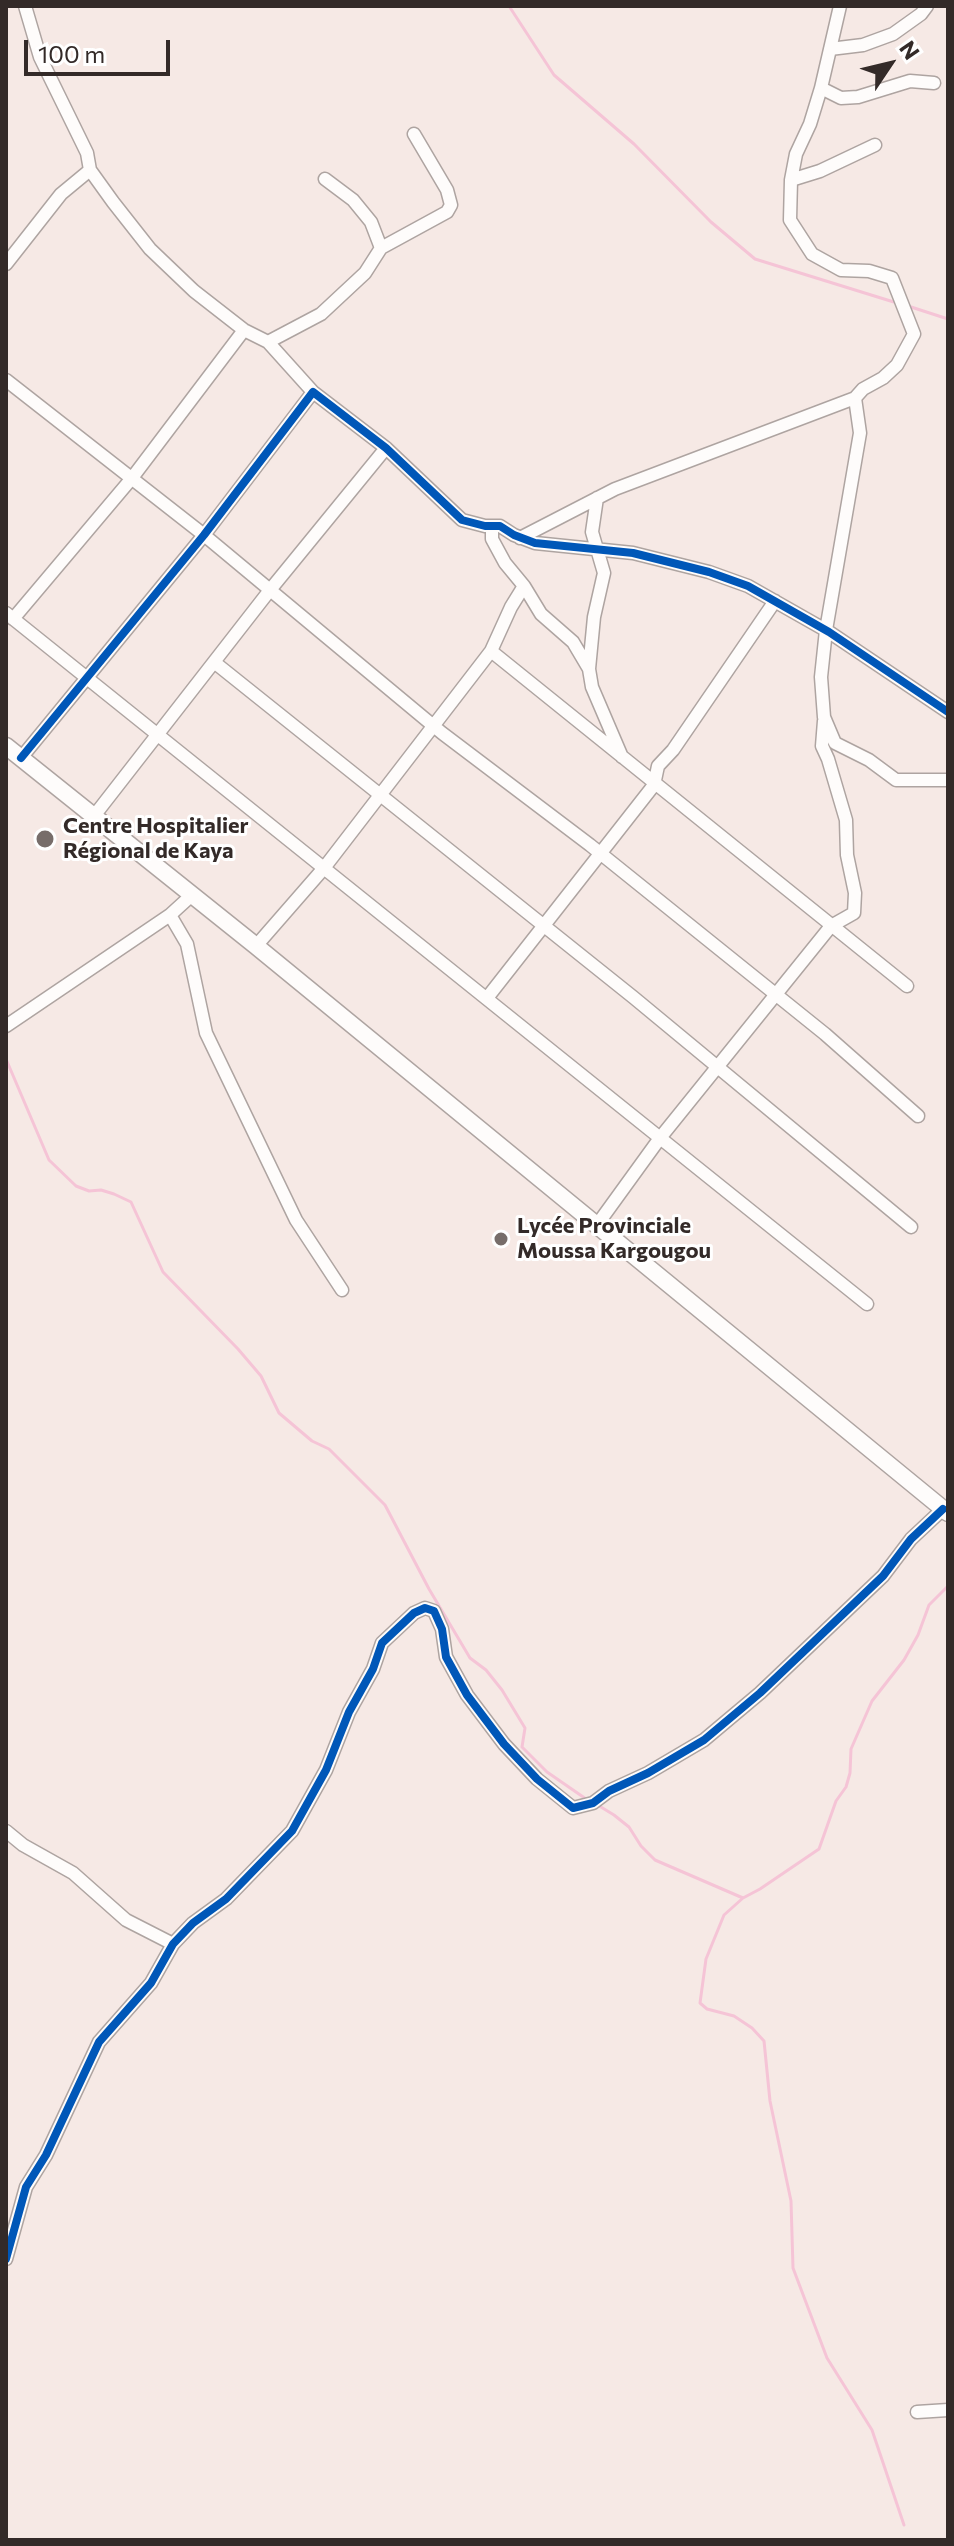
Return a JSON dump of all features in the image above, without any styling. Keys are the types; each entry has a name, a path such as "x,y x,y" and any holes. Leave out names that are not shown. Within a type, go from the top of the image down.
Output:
{"main road":[{"path":"6,746 193,894 946,1511"}],"street":[{"path":"25,6 40,57 87,153 90,170 150,249 194,291 244,330 268,342 313,392 386,448 462,520 500,526 535,543 633,553 709,572 748,586 826,630 948,712"},
{"path":"520,538 597,498 855,398 897,365 914,334 892,278 869,271 841,270 812,254 790,220 791,180 796,154 810,124 821,88 840,6"},
{"path":"830,49 863,45 893,34 927,6"},
{"path":"821,88 841,98 858,97 910,81 934,83"},
{"path":"268,342 321,314 365,273 381,248 447,212 451,205 447,190 414,134"},
{"path":"791,180 820,171 875,145"},
{"path":"6,264 61,194 90,170"},
{"path":"325,179 353,200 371,222 381,248"},
{"path":"244,330 132,478 10,616 867,1304"},
{"path":"6,380 204,535 434,725 776,994 918,1116"},
{"path":"21,758 204,535 313,392"},
{"path":"597,1225 660,1138 831,926 854,913 855,893 847,855 846,820 822,746 824,717 821,677 826,630 860,433 855,398"},
{"path":"94,816 270,590 386,448"},
{"path":"597,498 592,532 604,573 594,617 589,669 592,687 623,759"},
{"path":"492,526 492,539 505,563 541,614 573,642 589,669"},
{"path":"256,946 324,868 491,651 524,586"},
{"path":"487,998 654,785 658,766 673,750 775,601"},
{"path":"491,651 907,986"},
{"path":"214,662 911,1227"},
{"path":"824,717 835,743 869,760 896,780 948,780"},
{"path":"6,1026 170,915 193,894"},
{"path":"170,915 187,944 206,1033 296,1220 342,1290"},
{"path":"6,2259 26,2187 71,2106 99,2042 151,1983 173,1944 193,1923 226,1899 292,1831 326,1770 382,1643 414,1613 425,1608 434,1611 442,1629 446,1657 467,1695 504,1744 537,1779 573,1808 593,1803 609,1791 648,1773 704,1740 760,1693 883,1576 911,1539 946,1511"},
{"path":"6,1831 23,1845 73,1873 126,1920 173,1944"},
{"path":"917,2412 948,2410"}],"waterway":[{"path":"509,6 554,75 634,144 711,222 755,259 897,303"},
{"path":"908,306 948,319"},
{"path":"6,1059 49,1160 76,1186 89,1191 101,1190 131,1202 163,1272 261,1376 279,1413 312,1441 329,1449 385,1505 470,1658 486,1670 502,1690 525,1728 522,1747 547,1772 589,1801"},
{"path":"904,2525 872,2430 827,2358 793,2268 791,2201 770,2101 764,2041 734,2016 707,2009 700,2003 706,1959 724,1915 743,1898 819,1849 836,1801 846,1787 851,1749 872,1701 904,1660 918,1635 929,1605 948,1586"},
{"path":"596,1804 629,1827 655,1860 743,1898"}],"cycle path":[{"path":"21,758 204,535 313,392 386,448 462,520 500,526 535,543 633,553 709,572 748,586 829,632 948,712"},
{"path":"6,2259 26,2187 46,2155 99,2042 151,1983 173,1944 193,1923 226,1899 292,1831 326,1770 382,1643 414,1613 425,1608 434,1611 442,1629 446,1657 467,1695 504,1744 537,1779 573,1808 593,1803 609,1791 648,1773 704,1740 760,1693 883,1576 911,1539 943,1509"}],"place":[{"name":"Centre Hospitalier Régional de Kaya","path":"45,839"},
{"name":"Lycée Provinciale Moussa Kargougou","path":"501,1239"}]}
